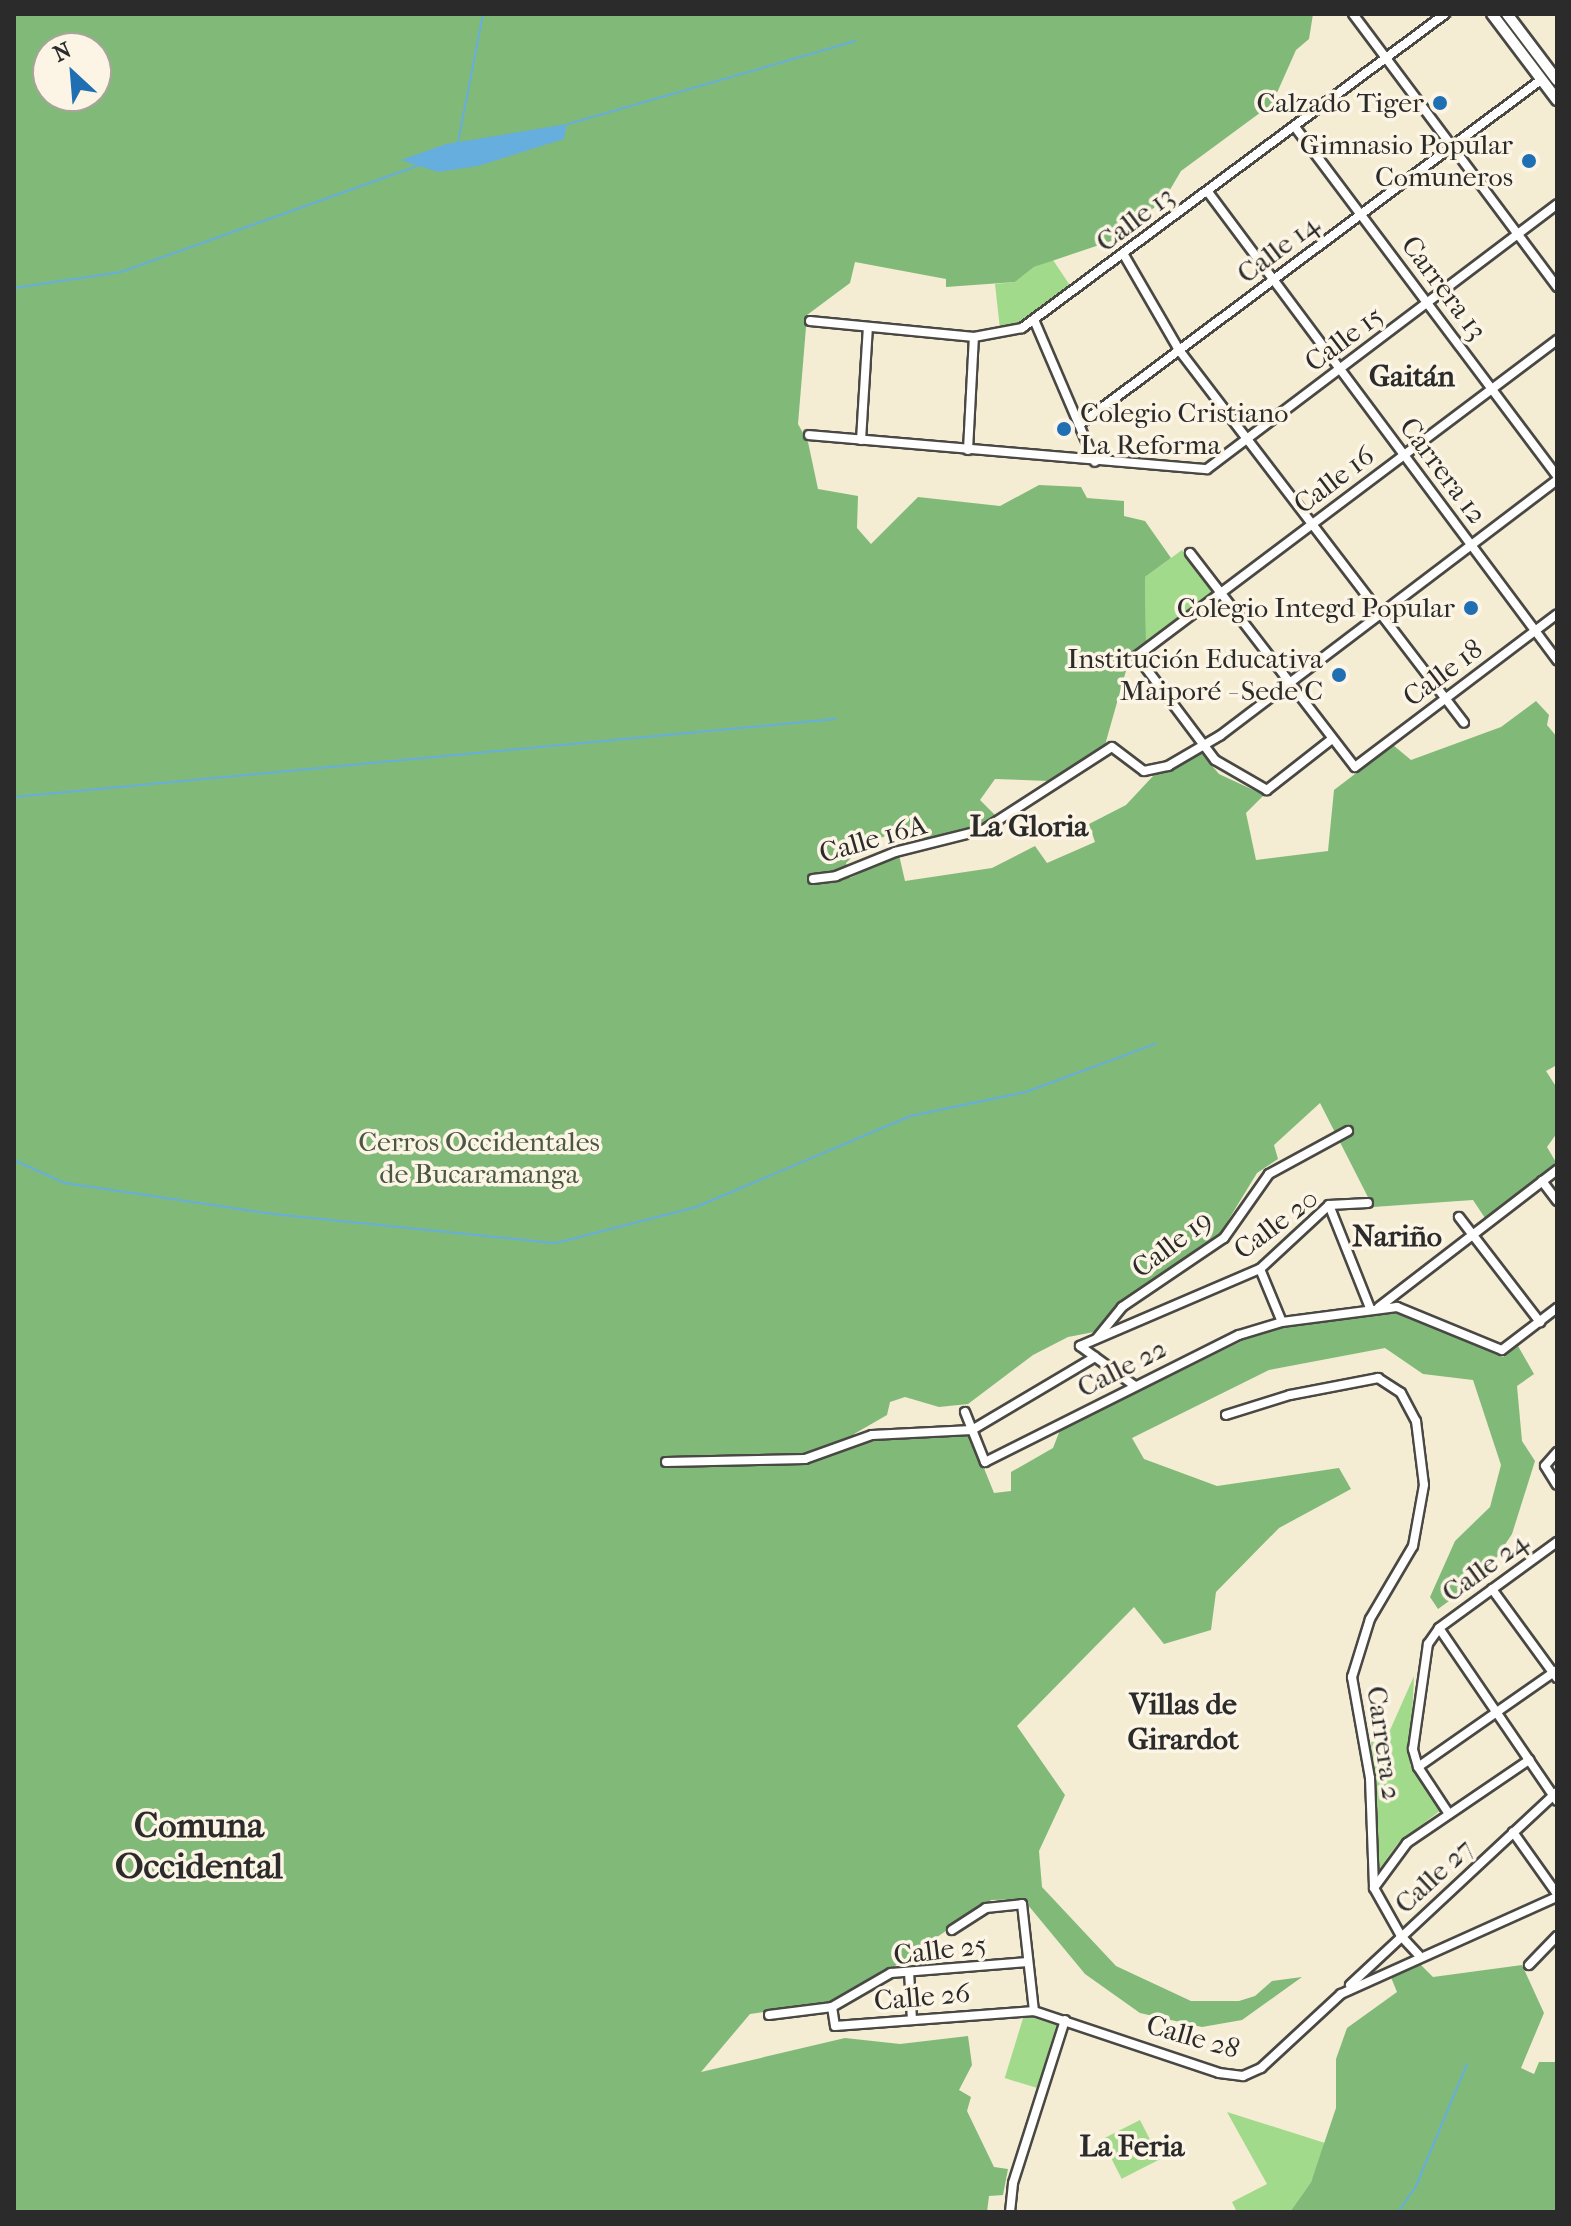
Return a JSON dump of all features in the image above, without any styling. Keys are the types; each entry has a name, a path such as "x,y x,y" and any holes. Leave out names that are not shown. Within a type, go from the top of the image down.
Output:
{"main road":[{"path":"1492,14 1557,100"},
{"path":"1507,14 1557,80"}],"street":[{"path":"1353,14 1557,287"},
{"name":"Calle 13","path":"810,321 974,337 1005,334 1035,322 1445,14"},
{"name":"Calle 14","path":"1079,425 1542,79"},
{"name":"Carrera 13","path":"1295,127 1557,478"},
{"name":"Carrera 12","path":"1208,192 1557,660"},
{"name":"Calle 15","path":"809,435 1198,471 1247,440 1557,204"},
{"path":"1124,255 1179,350 1464,723"},
{"path":"1035,322 1095,462"},
{"path":"861,440 868,327"},
{"path":"968,450 974,337"},
{"name":"Calle 16","path":"1204,747 1137,656 1557,340"},
{"path":"1190,553 1221,593 1289,683 1332,739 1267,790 1221,765 1204,747 1289,683 1380,614 1471,546 1557,478"},
{"name":"Calle 18","path":"1332,739 1355,767 1557,614"},
{"name":"Calle 16A","path":"813,879 983,830 1112,747 1144,771 1168,766 1204,747"},
{"name":"Calle 19","path":"1097,1338 1122,1307 1224,1238 1269,1174 1348,1131"},
{"path":"1374,1308 1557,1170"},
{"path":"1542,1181 1557,1201"},
{"name":"Calle 20","path":"1095,1357 1080,1346 1260,1269 1329,1205 1368,1203"},
{"path":"1329,1205 1374,1308"},
{"path":"1459,1217 1540,1322"},
{"path":"1260,1269 1282,1322"},
{"path":"1374,1308 1403,1308 1502,1350 1557,1308"},
{"name":"Calle 22","path":"972,1430 985,1462 1239,1335 1282,1322 1374,1308"},
{"path":"666,1462 805,1459 861,1439 972,1430 1095,1357 1135,1386"},
{"name":"Carrera 2","path":"1226,1415 1290,1395 1378,1378 1401,1393 1416,1421 1424,1485 1413,1546 1370,1619 1352,1677 1370,1778 1374,1888 1401,1937 1419,1955"},
{"path":"965,1412 972,1430"},
{"path":"1557,1452 1546,1460 1557,1485"},
{"name":"Calle 24","path":"1439,1628 1557,1542"},
{"path":"1418,1767 1556,1673 1492,1589"},
{"path":"1439,1628 1421,1671 1413,1740 1418,1767 1449,1814"},
{"path":"1439,1628 1556,1796"},
{"path":"1374,1888 1407,1843 1529,1760"},
{"name":"Calle 27","path":"1341,1994 1513,1832 1556,1796"},
{"path":"1513,1832 1557,1896"},
{"name":"Calle 28","path":"1065,2020 1219,2073 1243,2076 1261,2068 1341,1994 1419,1955 1557,1896"},
{"path":"952,1930 986,1908 1022,1904 1034,2011 1065,2020 1013,2183 1010,2212"},
{"path":"1529,1965 1557,1936"},
{"name":"Calle 25","path":"769,2015 832,2007 891,1973 1028,1962"},
{"path":"909,1972 912,2020"},
{"name":"Calle 26","path":"832,2007 835,2026 1034,2011"}],"green space":[{"name":"Cerros Occidentales de Bucaramanga","path":"14,14 1313,14 1309,39 1296,50 1272,104 1181,171 1164,200 1111,241 1034,267 1015,282 946,287 946,279 855,262 850,283 807,315 798,424 808,442 818,489 858,496 857,528 871,544 918,497 1000,506 1039,485 1081,487 1087,498 1124,501 1124,516 1145,521 1171,558 1145,577 1146,642 1131,653 1105,745 1049,781 995,779 980,800 996,816 973,831 926,841 915,825 867,843 846,863 850,878 899,855 905,881 992,868 1035,846 1047,863 1095,842 1089,824 1126,805 1154,775 1201,753 1219,774 1264,795 1246,813 1256,860 1328,851 1334,790 1393,745 1411,760 1501,727 1536,701 1549,715 1547,725 1557,737 1557,1065 1546,1071 1557,1088 1557,1133 1547,1147 1557,1164 1485,1218 1473,1200 1373,1207 1320,1103 1274,1145 1278,1159 1257,1173 1221,1232 1126,1299 1094,1332 1068,1337 1033,1355 968,1404 939,1407 905,1397 890,1402 887,1415 854,1434 848,1448 878,1440 971,1436 994,1493 1011,1491 1011,1472 1053,1448 1060,1430 1244,1340 1277,1329 1373,1314 1401,1314 1503,1357 1518,1346 1534,1374 1517,1386 1522,1441 1535,1461 1512,1534 1485,1575 1438,1609 1430,1597 1455,1541 1490,1507 1501,1465 1473,1380 1423,1374 1385,1348 1269,1370 1132,1438 1144,1459 1217,1486 1339,1468 1351,1489 1279,1528 1216,1592 1211,1630 1164,1644 1134,1607 1017,1726 1065,1795 1039,1851 1042,1887 1116,1966 1191,2001 1239,2001 1255,1996 1272,1981 1302,1977 1242,2020 1202,2027 1140,2013 1085,1974 1023,1899 991,1900 870,1983 828,2003 750,2014 701,2072 845,2038 900,2044 968,2036 972,2065 959,2090 971,2097 967,2111 994,2167 1008,2169 1003,2195 989,2196 987,2212 14,2212"},
{"path":"1053,260 1071,287 1027,319 1000,329 995,284 1015,282 1034,267"},
{"path":"1182,550 1213,592 1146,642 1145,577"},
{"path":"1414,1676 1410,1765 1441,1810 1398,1843 1376,1874 1371,1742 1387,1737"},
{"path":"1419,1963 1433,1977 1522,1965 1544,2013 1521,2068 1534,2074 1539,2062 1557,2062 1557,2212 1290,2212 1311,2182 1336,2108 1336,2059 1347,2028 1397,1992 1390,1975"},
{"path":"1024,2015 1057,2025 1037,2088 1005,2078"},
{"path":"1227,2112 1325,2143 1311,2182 1290,2212 1237,2212 1232,2202 1267,2184"},
{"path":"1140,2120 1160,2159 1122,2179 1102,2140"}],"water":[{"path":"567,124 564,139 478,166 438,172 401,160 446,144"}],"waterway":[{"path":"458,142 483,14"},
{"path":"568,124 855,41"},
{"path":"14,288 121,272 420,165"},
{"path":"14,797 835,719"},
{"path":"14,1160 65,1183 273,1214 556,1243 696,1207 910,1116 1026,1092 1155,1044"},
{"path":"1398,2212 1416,2186 1467,2064"}],"place":[{"name":"Calzado Tiger","path":"1440,103"},
{"name":"Gimnasio Popular Comuneros","path":"1529,161"},
{"name":"Colegio Cristiano La Reforma","path":"1064,429"},
{"name":"Colegio Integd Popular","path":"1471,608"},
{"name":"Institución Educativa Maiporé - Sede C","path":"1339,675"}],"district":[{"name":"Gaitán","path":"1412,377"},
{"name":"La Gloria","path":"1029,827"},
{"name":"Nariño","path":"1397,1237"},
{"name":"Villas de Girardot","path":"1183,1722"},
{"name":"Comuna Occidental","path":"199,1846"},
{"name":"La Feria","path":"1132,2147"}]}
